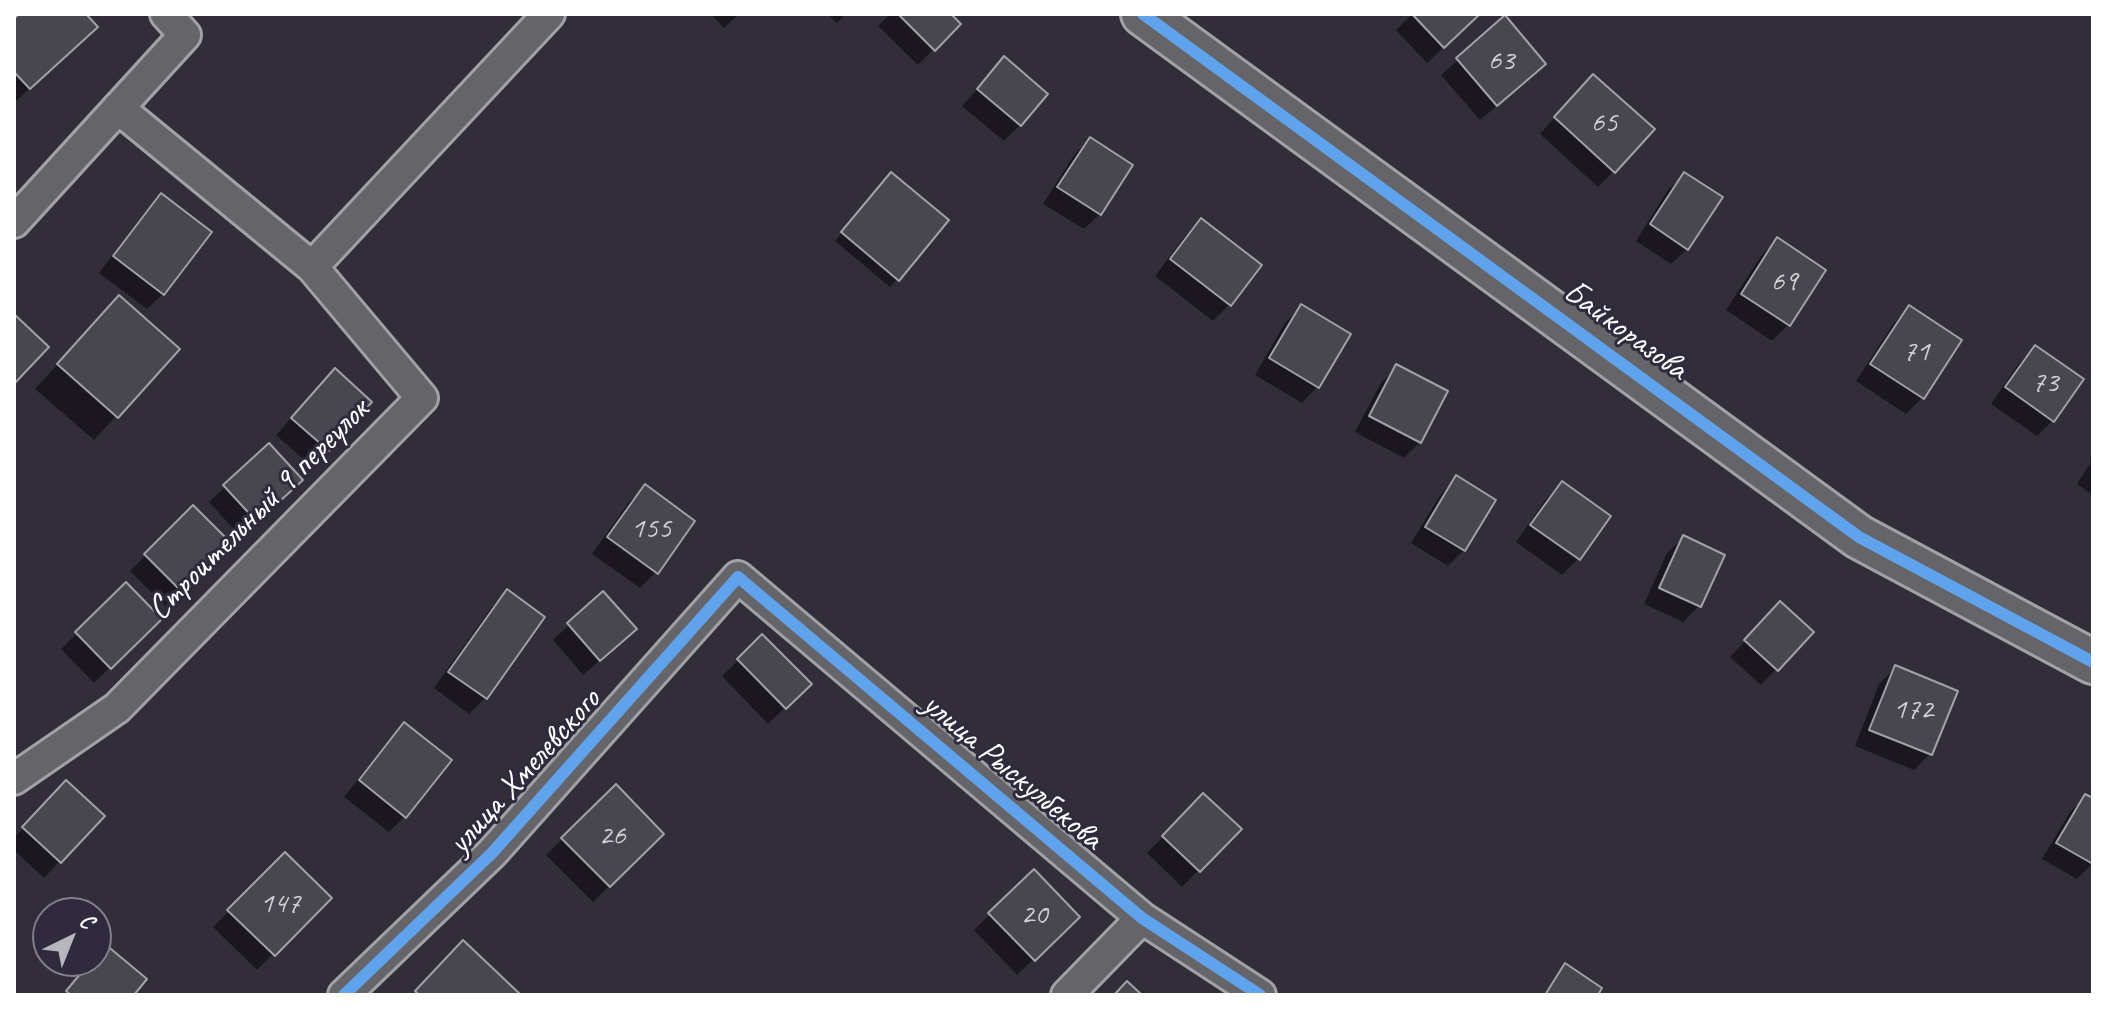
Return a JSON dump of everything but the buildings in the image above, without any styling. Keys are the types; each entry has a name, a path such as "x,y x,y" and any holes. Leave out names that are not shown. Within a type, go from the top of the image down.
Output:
{"street":[{"path":"312,267 549,14"},
{"name":"Байкоразова","path":"1143,14 1859,537 2093,662"},
{"path":"14,222 118,108 175,25"},
{"name":"Строительный 9 переулок","path":"14,779 117,708 422,398 312,267 118,108"},
{"name":"улица Рыскулбекова","path":"738,577 1142,918 1260,995"},
{"name":"улица Хмелевского","path":"344,995 492,853 738,577"},
{"path":"1067,995 1142,918"}],"cycle path":[{"path":"1143,14 1859,537 2093,662"},
{"path":"344,995 492,853 738,577 1142,918 1260,995"}]}
